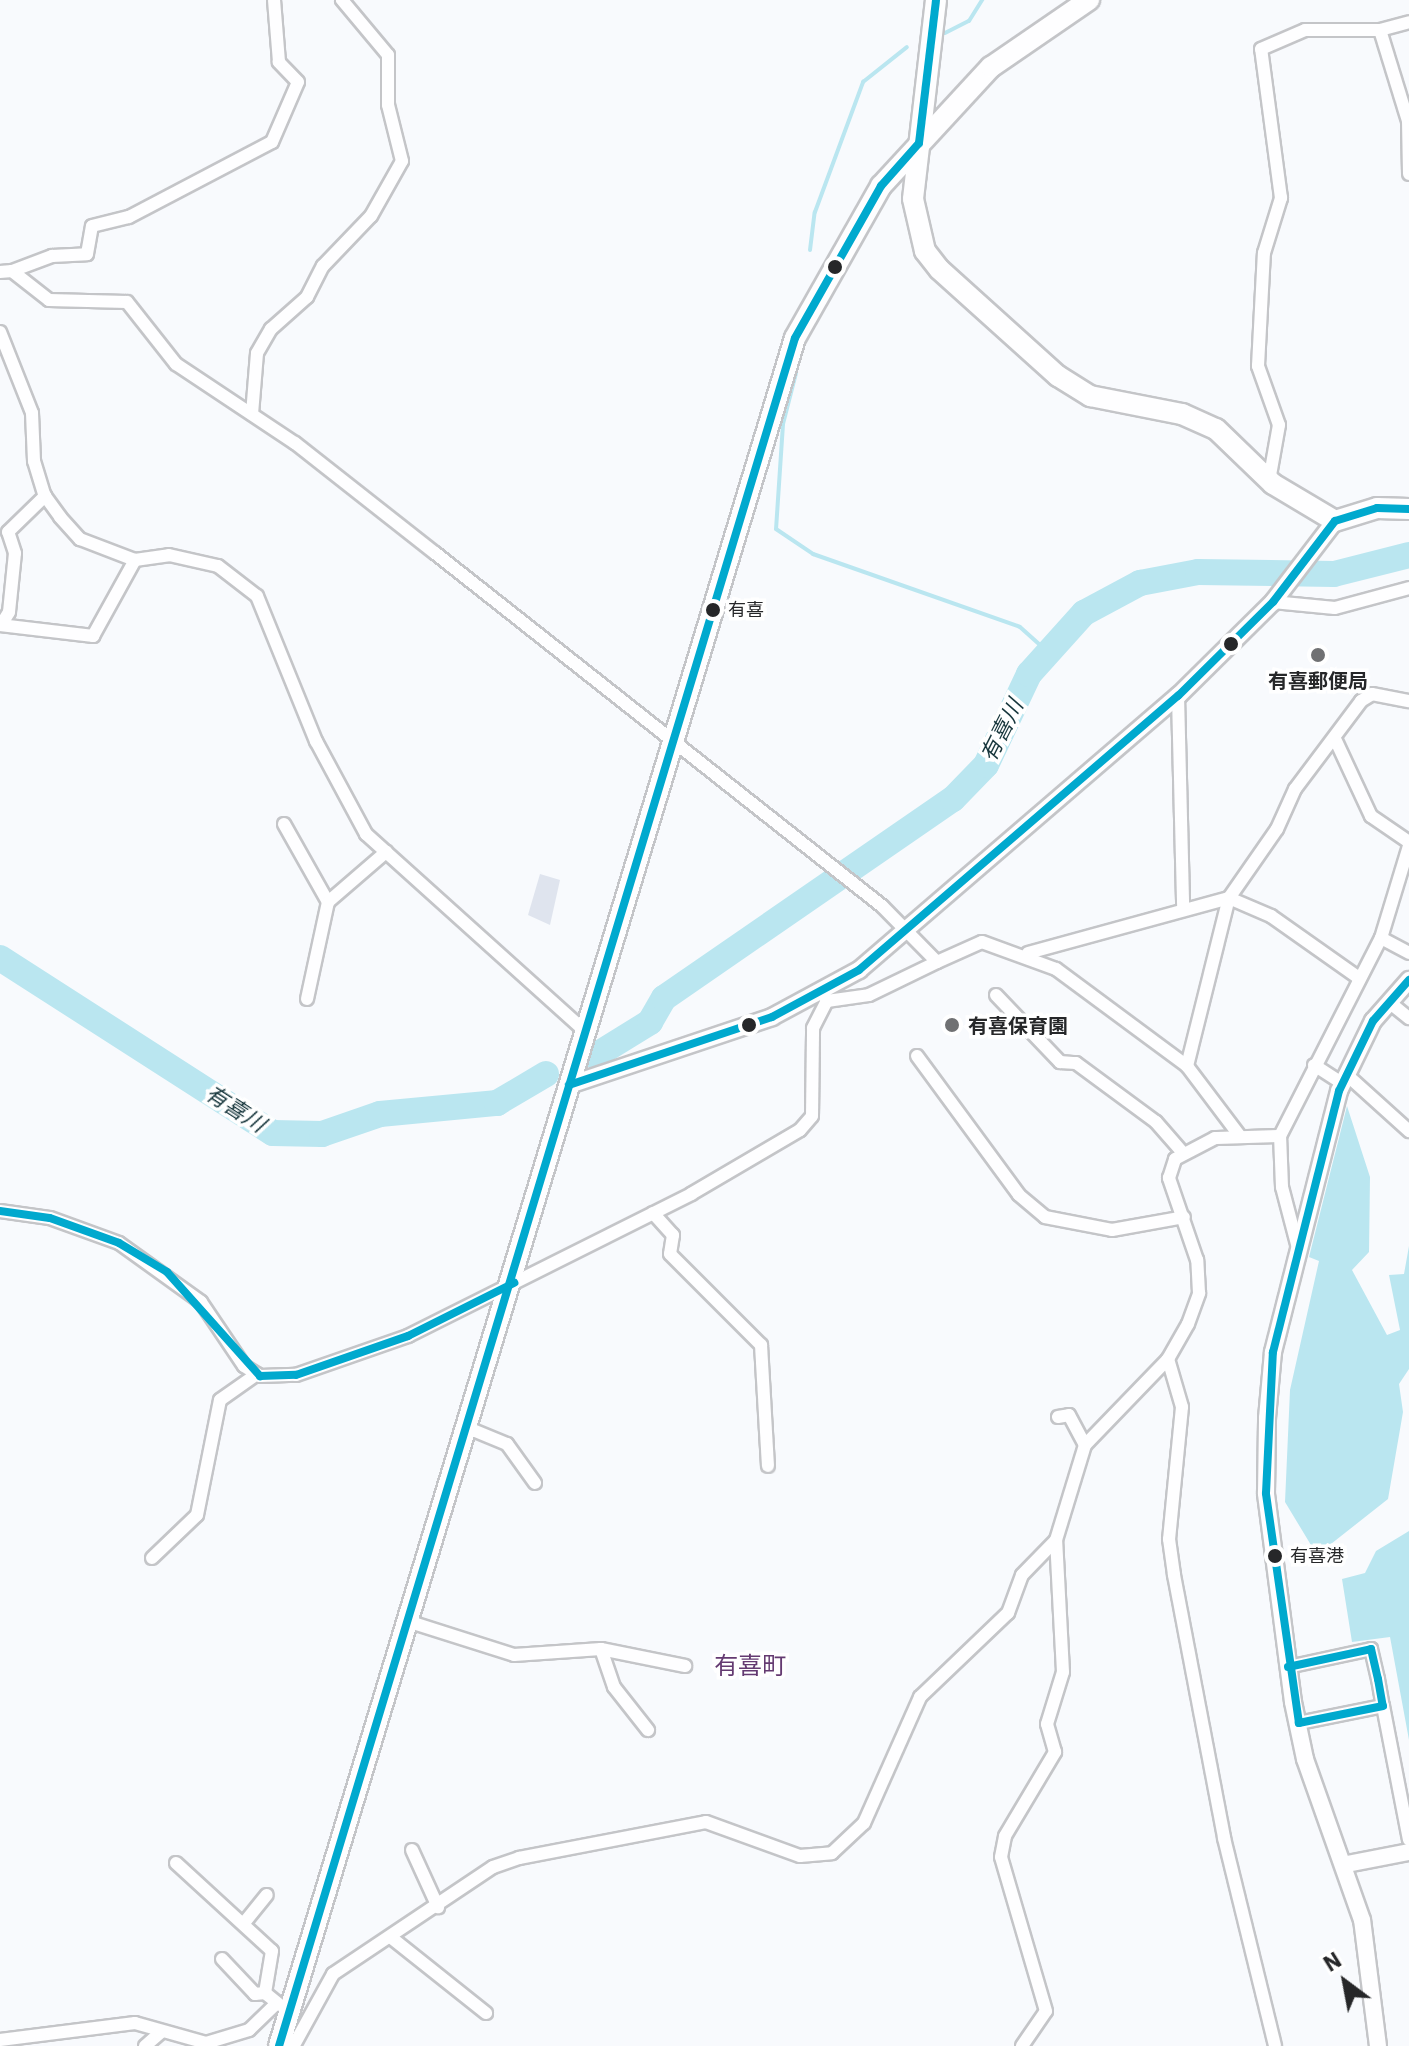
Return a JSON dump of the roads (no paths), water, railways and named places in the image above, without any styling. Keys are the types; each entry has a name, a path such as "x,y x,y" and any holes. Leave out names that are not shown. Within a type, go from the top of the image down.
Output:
{"main road":[{"path":"936,0 913,199 925,251 939,269 1058,376 1090,396 1182,414 1216,429 1269,481 1335,521 1377,508 1409,509"},
{"path":"279,2046 283,2006 514,1283 569,1085 795,338 881,186 991,67 1089,0"}],"street":[{"path":"6,272 52,256 87,254 92,226 129,217 272,142 298,82 279,62 274,0"},
{"path":"252,414 257,353 271,329 307,297 323,266 371,216 402,161 388,105 388,55 342,0"},
{"path":"1269,481 1279,425 1258,366 1264,253 1281,198 1261,49 1305,30 1380,30 1409,22"},
{"path":"1380,30 1408,121 1409,174"},
{"path":"6,272 49,300 127,302 176,364 252,414 882,906 937,962"},
{"path":"0,332 32,413 34,461 45,496 80,539 135,560 169,555 218,566 257,596 337,783 366,834 586,1032"},
{"path":"45,496 4,533 15,553 0,625 93,636 135,560"},
{"path":"152,1558 197,1515 220,1400 257,1374 296,1375 408,1336 752,1161 812,1116 813,1028 825,997 1178,696 1278,595 1335,521"},
{"path":"1278,595 1335,608 1409,588"},
{"path":"1187,1066 1229,898 1277,829 1295,789 1372,694 1409,701"},
{"path":"1178,696 1183,906"},
{"path":"1298,1251 1282,1187 1280,1136 1381,938 1409,844 1371,816 1336,741"},
{"path":"284,824 328,902"},
{"path":"307,999 328,902 386,852"},
{"path":"1028,953 1183,906 1229,898 1252,905 1359,978"},
{"path":"1381,938 1409,953"},
{"path":"569,1085 825,997 869,995 972,942 1028,953 1187,1066 1239,1135"},
{"path":"1378,2046 1374,1972 1347,1864 1305,1759 1288,1667 1266,1493 1267,1418 1298,1251 1345,1079 1389,1002 1409,980"},
{"path":"996,995 1060,1062 1076,1063 1156,1122 1183,1153"},
{"path":"1389,1002 1409,1018"},
{"path":"917,1056 1019,1195 1045,1217 1112,1230 1184,1217"},
{"path":"1314,1065 1345,1079 1409,1131"},
{"path":"1022,2046 1046,2011 1001,1857 1005,1836 1055,1752 1047,1724 1063,1672 1056,1540 1085,1445 1168,1359 1199,1293 1184,1217 1169,1178 1183,1153 1239,1135 1280,1136"},
{"path":"0,1211 50,1218 119,1243 167,1272 257,1374"},
{"path":"653,1213 673,1235 670,1254 761,1345 768,1466"},
{"path":"1168,1359 1182,1407 1169,1539 1174,1575 1224,1838 1275,2046"},
{"path":"1058,1417 1069,1415 1085,1445"},
{"path":"468,1428 507,1444 535,1483"},
{"path":"279,2046 294,2045 333,1974 393,1939 493,1867 648,1829 706,1822 800,1856 832,1853 864,1823 920,1697 1008,1613 1022,1575 1056,1540"},
{"path":"407,1621 514,1655 601,1649 685,1666"},
{"path":"601,1649 614,1687 648,1730"},
{"path":"1288,1667 1371,1649 1409,1840"},
{"path":"1299,1723 1383,1706"},
{"path":"412,1850 438,1907"},
{"path":"1347,1864 1409,1852"},
{"path":"176,1863 272,1951 265,1993"},
{"path":"244,1923 267,1895"},
{"path":"393,1939 403,1954 486,2013"},
{"path":"0,2040 135,2023 190,2044 249,2030 283,2006 265,1993 255,1994 222,1959"},
{"path":"145,2046 160,2033"}],"water":[{"path":"1347,1106 1370,1177 1369,1252 1352,1270 1387,1335 1400,1330 1389,1275 1404,1274 1409,1246 1409,1369 1399,1384 1403,1412 1388,1499 1317,1555 1285,1502 1290,1390 1319,1261 1309,1257"},
{"path":"1409,1531 1409,1740 1390,1637 1352,1642 1342,1579 1365,1573 1376,1551"}],"waterway":[{"path":"945,33 969,21 982,0"},
{"path":"810,250 815,212 863,82 907,47"},
{"path":"796,373 783,424 776,529 813,554 1020,627 1047,651"},
{"name":"有喜川","path":"595,1056 650,1022 664,998 953,799 986,765 1029,674 1084,613 1140,583 1198,572 1334,574 1409,555"},
{"name":"有喜川","path":"0,958 273,1133 322,1134 380,1114 497,1103 546,1074"}],"place":[{"name":"有喜","path":"713,610"},
{"name":"有喜郵便局","path":"1318,655"},
{"name":"有喜保育園","path":"952,1025"},
{"name":"有喜港","path":"1275,1556"}],"district":[{"name":"有喜町","path":"750,1666"}]}
